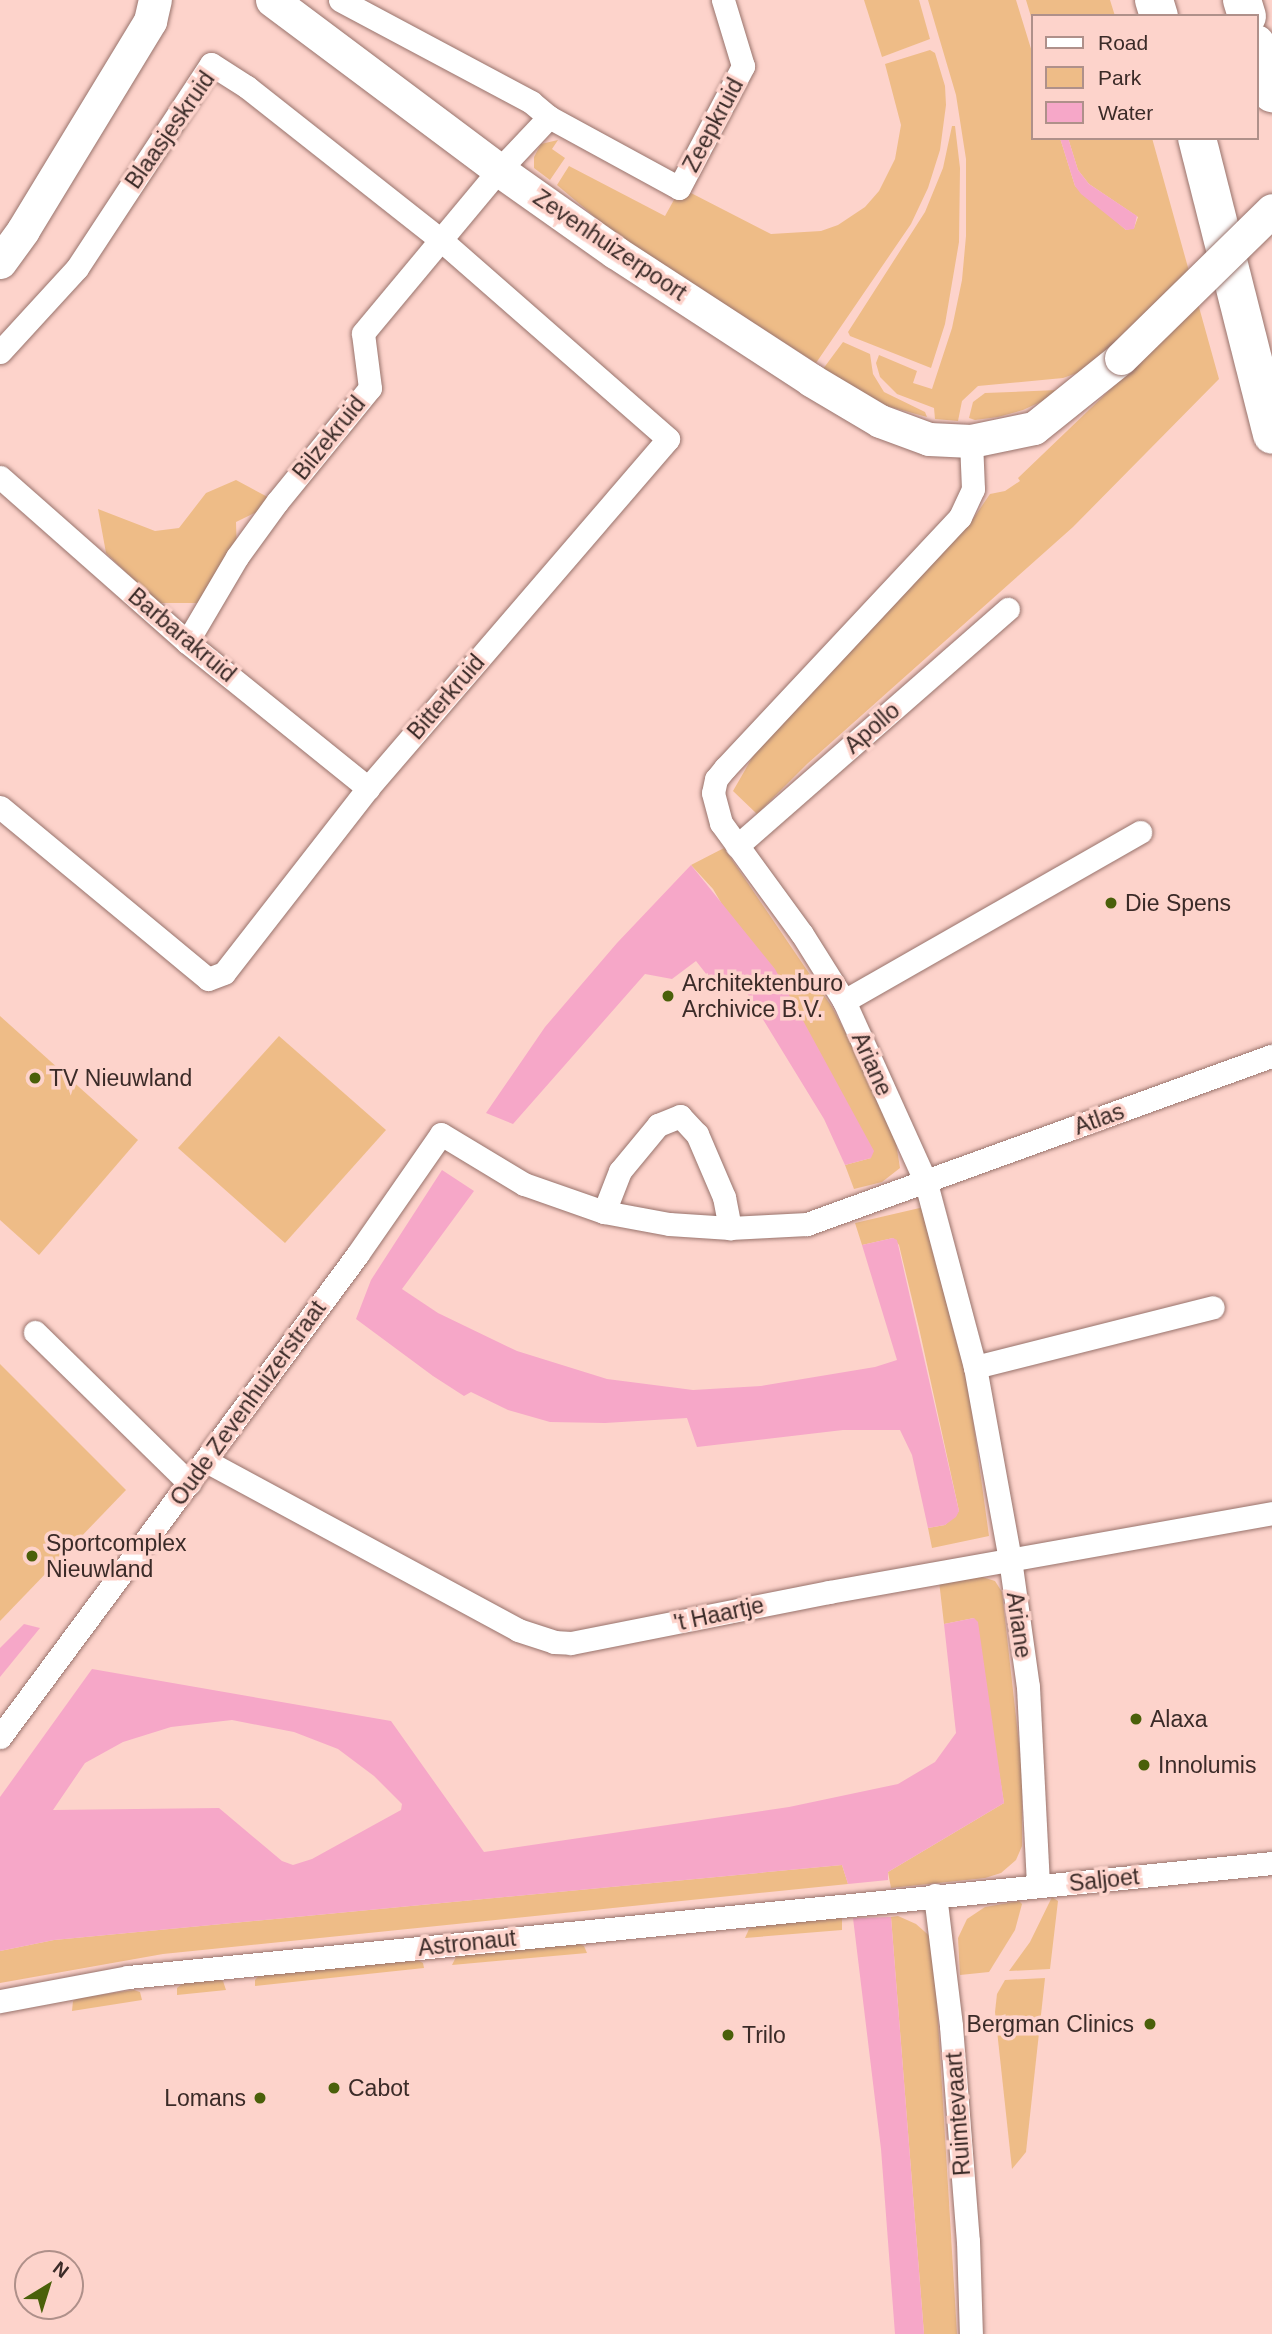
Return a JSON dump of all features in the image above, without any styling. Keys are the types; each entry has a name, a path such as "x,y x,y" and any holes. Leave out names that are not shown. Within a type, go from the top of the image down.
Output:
{"highway":[{"path":"1258,50 1272,93"},
{"path":"1197,140 1272,435"}],"street":[{"name":"Zevenhuizerpoort","path":"272,0 499,170 615,252 858,408 919,436 971,441 1034,428 1121,358 1272,210"},
{"name":"Zeepkruid","path":"340,0 531,102 549,117 679,188 743,66 723,0"},
{"path":"0,262 23,230 152,10"},
{"name":"Blaasjeskruid","path":"0,352 78,268 211,64 247,87 441,240"},
{"path":"499,170 549,117"},
{"name":"Bilzekruid","path":"187,642 237,557 277,502 370,388 363,333 499,170"},
{"name":"Bitterkruid","path":"0,807 208,979 224,973 368,788 668,439 441,240"},
{"name":"Ariane","path":"971,441 973,489 960,517 725,768 716,779 713,793 721,823 802,934 844,1001 926,1182 975,1367 1010,1559 1028,1687 1038,1886"},
{"name":"Barbarakruid","path":"0,477 187,642 368,788"},
{"name":"Apollo","path":"737,846 1007,609"},
{"path":"844,1001 1140,832"},
{"name":"Atlas","path":"441,1134 524,1184 604,1212 669,1224 730,1228 807,1224 1272,1056"},
{"path":"604,1212 620,1171 658,1125 680,1116 697,1134 724,1197 730,1228"},
{"name":"Oude Zevenhuizerstraat","path":"0,1737 189,1483 441,1134"},
{"path":"975,1367 1213,1307"},
{"path":"34,1332 189,1483"},
{"name":"'t Haartje","path":"205,1461 518,1630 554,1642 591,1641 829,1592 1272,1513"},
{"name":"Saljoet","path":"935,1895 1272,1863"},
{"name":"Astronaut","path":"0,2001 128,1977 935,1895"},
{"name":"Ruimtevaart","path":"935,1895 951,2026 968,2241 971,2334"}],"green space":[{"path":"864,0 919,0 930,39 882,57"},
{"path":"928,0 1016,0 1030,46 1030,140 1061,140 1075,186 1126,230 1134,228 1138,217 1089,184 1078,170 1069,140 1153,140 1219,379 1073,527 807,764 757,814 733,791 764,737 883,617 973,519 990,494 1005,491 1020,481 1018,478 1140,361 1086,370 1063,378 978,386 962,401 958,421 935,419 934,408 897,394 880,377 876,363 879,355 917,371 913,383 932,389 952,328 962,280 966,236 966,159 956,95"},
{"path":"1026,0 1110,0 1114,14 1030,14"},
{"path":"930,50 935,53 945,86 946,105 940,150 928,188 911,224 816,363 614,233 557,185 569,166 665,216 675,198 681,199 691,193 771,234 821,231 838,225 865,207 879,191 895,159 901,125 885,64"},
{"path":"952,126 955,126 960,168 959,242 945,324 931,368 850,336 848,332 925,212 943,168"},
{"path":"558,140 552,149 565,158 550,180 534,168 534,157 541,144"},
{"path":"843,342 870,354 873,374 884,392 925,412 927,417 887,406 823,369"},
{"path":"1058,390 1060,393 1023,410 998,417 975,420 969,418 973,402 985,393"},
{"path":"236,480 277,502 236,522 237,557 211,603 158,603 106,553 98,509 155,531 179,528 206,493"},
{"path":"724,848 832,1007 855,1051 896,1143 900,1168 882,1182 854,1189 845,1165 871,1158 713,889 691,865"},
{"name":"TV Nieuwland","path":"0,1016 138,1140 39,1255 0,1220"},
{"path":"279,1036 386,1130 285,1243 178,1148"},
{"path":"924,1207 964,1355 989,1536 932,1548 928,1528 945,1525 959,1511 919,1328 899,1245 893,1238 862,1245 855,1223"},
{"name":"Sportcomplex Nieuwland","path":"0,1364 126,1490 0,1621"},
{"path":"976,1575 995,1581 1002,1592 1022,1771 1022,1846 1016,1860 1001,1873 985,1878 891,1888 888,1872 1004,1803 974,1618 944,1624 939,1581"},
{"path":"842,1865 848,1884 163,1954 0,1983 0,1951 54,1940"},
{"path":"1052,1897 1058,1901 1050,1969 1009,1971 1030,1942"},
{"path":"1019,1901 1022,1904 1015,1930 989,1972 960,1975 958,1938 967,1919 985,1907"},
{"path":"898,1916 916,1924 933,1939 957,2334 924,2334 891,1917"},
{"path":"842,1918 842,1930 745,1938 749,1929 754,1926"},
{"path":"576,1942 584,1946 587,1953 452,1965 457,1955"},
{"path":"414,1958 423,1963 424,1968 255,1986 255,1980 260,1974"},
{"path":"1045,1978 1026,2152 1012,2169 995,2012 997,1994 1005,1980"},
{"path":"218,1979 223,1981 226,1990 177,1995 177,1988 183,1983"},
{"path":"134,1990 140,1992 142,2000 72,2011 73,2001 78,1998"}],"water":[{"path":"1061,140 1069,140 1078,170 1089,184 1137,216 1134,229 1126,230 1081,194 1075,186"},
{"path":"691,865 775,969 874,1151 871,1158 845,1165 824,1119 742,985 714,984 696,961 672,979 645,974 513,1124 486,1113 545,1027 617,943"},
{"path":"442,1170 474,1191 402,1289 438,1313 517,1351 607,1379 693,1390 761,1386 875,1367 897,1360 862,1245 893,1238 897,1240 959,1511 956,1517 945,1525 928,1528 912,1455 900,1430 843,1430 697,1447 687,1418 605,1423 550,1422 508,1410 471,1392 464,1396 433,1376 356,1319 371,1280"},
{"path":"974,1618 978,1622 1004,1803 888,1872 888,1880 848,1884 842,1865 54,1940 0,1951 0,1797 92,1669 391,1721 484,1852 789,1807 898,1784 935,1762 956,1733 944,1624","holes":["232,1720 294,1732 338,1749 374,1776 402,1804 401,1810 312,1859 293,1865 282,1861 219,1808 53,1810 85,1763 123,1742 171,1727"]},
{"path":"24,1624 40,1628 0,1677 0,1648"},
{"path":"891,1917 924,2334 895,2334 881,2149 853,1918"}],"place":[{"name":"Die Spens","path":"1111,903"},
{"name":"Architektenburo Archivice B.V.","path":"668,996"},
{"name":"TV Nieuwland","path":"35,1078"},
{"name":"Sportcomplex Nieuwland","path":"32,1556"},
{"name":"Alaxa","path":"1136,1719"},
{"name":"Innolumis","path":"1144,1765"},
{"name":"Bergman Clinics","path":"1150,2024"},
{"name":"Trilo","path":"728,2035"},
{"name":"Cabot","path":"334,2088"},
{"name":"Lomans","path":"260,2098"}]}
